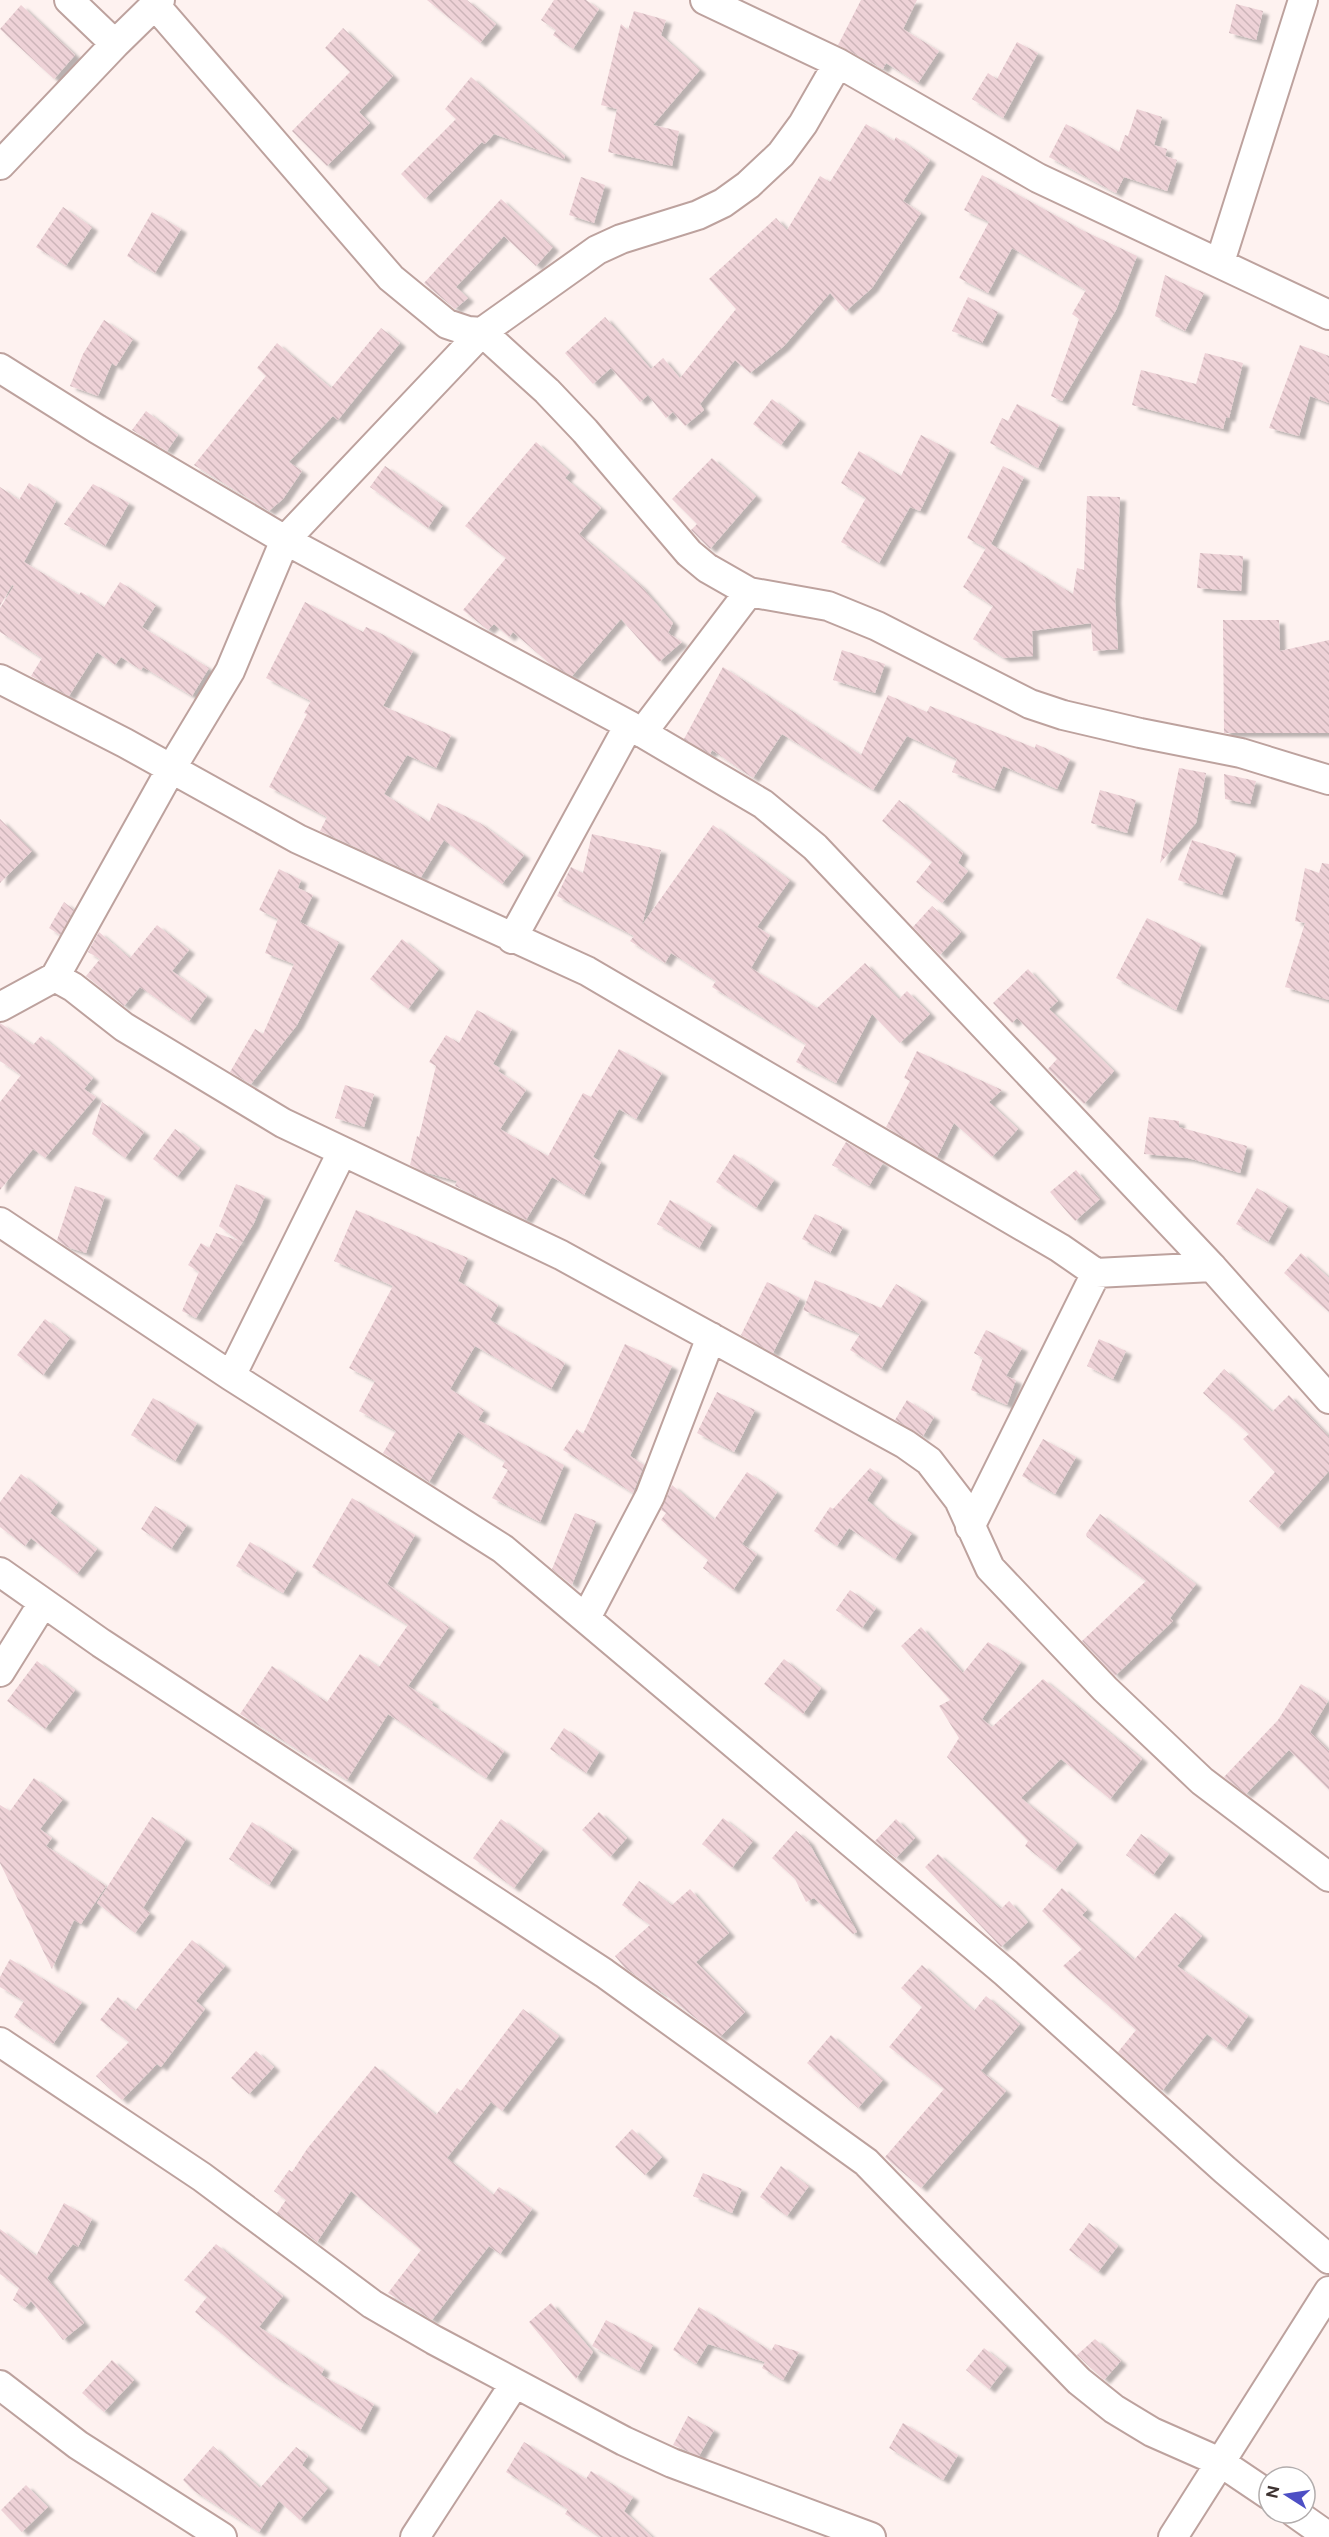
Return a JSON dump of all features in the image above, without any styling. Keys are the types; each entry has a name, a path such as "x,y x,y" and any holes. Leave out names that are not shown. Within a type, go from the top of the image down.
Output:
{"street":[{"path":"69,0 115,44"},
{"path":"705,0 838,63 1038,178 1329,315"},
{"path":"1220,262 1303,0"},
{"path":"0,165 115,44 158,3 391,278 447,324 468,331 482,332 547,391 585,431 689,553 707,568 749,592 828,606 877,626 1030,704 1052,712 1140,734 1241,753 1329,780"},
{"path":"0,1007 55,977 171,769 230,671 285,540 482,332 597,250 621,239 698,215 723,203 740,191 781,154 803,124 838,63"},
{"path":"0,368 97,429 285,540 635,729 763,804 815,847 1212,1267 1329,1399"},
{"path":"512,939 635,729 749,592"},
{"path":"0,679 171,769 298,840 512,939 587,971 1060,1248 1096,1274 1212,1267"},
{"path":"55,977 73,987 124,1027 283,1123 561,1255 861,1419 929,1461 959,1500 990,1568 1105,1689 1202,1780 1329,1877"},
{"path":"231,1376 342,1152"},
{"path":"0,1222 231,1376 503,1550 1006,1973 1216,2162 1329,2259"},
{"path":"970,1527 1096,1274"},
{"path":"586,1618 650,1496 711,1336"},
{"path":"0,1572 43,1603 594,1967 866,2162 1079,2381 1114,2409 1152,2432 1220,2462 1257,2487"},
{"path":"0,1672 43,1603"},
{"path":"0,2042 202,2177 372,2304 624,2441 672,2463 871,2537"},
{"path":"1173,2537 1329,2291"},
{"path":"415,2537 515,2383"},
{"path":"0,2385 78,2445 222,2537"},
{"path":"1312,2525 1329,2537"}],"building":[{"path":"427,0 467,0 496,24 480,43"},
{"path":"554,0 586,0 599,9 573,49 553,35 556,30 541,20"},
{"path":"861,0 917,0 903,29 939,51 918,83 886,63 883,69 838,45"},
{"path":"1236,4 1263,11 1256,40 1229,33"},
{"path":"21,5 75,55 54,79 0,29"},
{"path":"634,11 666,20 661,35 700,70 653,125 679,131 672,166 608,152 617,109 601,105 621,24 628,30"},
{"path":"343,28 393,76 359,112 370,123 327,166 292,131 350,72 325,48"},
{"path":"1017,42 1038,53 1003,118 972,99 988,73 997,79"},
{"path":"471,77 565,156 564,159 494,134 485,144 482,142 425,199 401,174 456,119 445,109"},
{"path":"1137,109 1162,117 1154,145 1167,149 1165,156 1177,160 1167,191 1124,177 1116,193 1049,157 1066,124 1119,152 1125,135 1128,136"},
{"path":"866,124 894,141 896,137 930,160 903,201 921,213 872,288 846,311 830,293 784,346 750,373 735,360 700,404 704,410 685,426 673,412 666,418 648,395 640,402 611,368 593,384 565,353 605,317 651,369 663,358 680,378 736,309 709,279 776,218 787,230 820,176 830,182"},
{"path":"982,175 1082,230 1137,256 1116,310 1062,401 1051,396 1079,319 1072,314 1086,290 1012,248 988,293 959,278 989,222 964,210"},
{"path":"581,177 605,185 594,223 569,215"},
{"path":"501,199 553,247 536,266 504,236 456,287 468,298 455,309 424,283"},
{"path":"63,207 92,227 66,266 36,247"},
{"path":"152,212 181,229 155,273 127,256"},
{"path":"1165,275 1204,293 1185,331 1155,316"},
{"path":"968,297 998,312 982,343 952,331"},
{"path":"104,320 133,339 116,366 112,363 98,396 70,386 83,354"},
{"path":"381,328 400,343 338,420 333,416 289,462 302,471 283,499 269,511 194,465 266,376 257,368 277,343 331,388"},
{"path":"1300,345 1329,356 1329,403 1310,396 1299,436 1269,428"},
{"path":"1205,353 1243,363 1229,418 1226,417 1223,429 1132,405 1141,370 1196,384"},
{"path":"772,399 800,420 781,445 753,424"},
{"path":"1017,404 1059,425 1038,468 990,443 1002,418 1008,421"},
{"path":"146,411 178,435 167,451 132,430"},
{"path":"921,435 950,450 920,511 910,507 879,563 841,542 866,498 841,483 859,451 901,476"},
{"path":"536,442 570,472 565,478 601,508 579,534 641,586 673,623 668,633 682,642 659,662 621,619 572,676 550,664 513,632 509,637 494,624 488,630 463,610 506,558 465,526"},
{"path":"712,458 756,496 710,549 691,530 697,524 672,499"},
{"path":"385,466 443,505 428,528 370,487"},
{"path":"1003,466 1024,477 991,544 1073,594 1077,568 1084,570 1087,496 1120,497 1115,599 1118,649 1093,651 1091,623 1032,631 1033,656 1004,658 973,639 993,606 963,587 986,548 967,538"},
{"path":"29,483 56,501 24,562 104,607 120,582 156,605 142,627 209,668 192,696 143,667 141,670 121,657 115,665 97,652 69,696 31,676 42,658 0,632 0,608 14,586 12,585 0,606 0,487 19,500"},
{"path":"93,484 129,503 105,546 64,524"},
{"path":"1200,553 1243,556 1241,591 1197,588"},
{"path":"305,602 363,632 366,627 413,651 383,706 451,735 436,768 407,755 384,794 429,822 438,803 480,823 524,855 502,884 444,840 421,877 320,831 327,817 269,787 307,714 304,713 311,701 266,678"},
{"path":"1223,620 1279,620 1280,651 1329,640 1329,733 1224,733"},
{"path":"842,650 885,664 875,693 833,680"},
{"path":"723,667 861,755 888,695 927,712 930,706 1035,748 1036,744 1070,759 1057,789 1003,766 994,789 952,772 957,759 907,736 873,790 782,734 753,778 712,750 710,754 684,739"},
{"path":"1179,768 1206,773 1196,823 1160,863"},
{"path":"1224,774 1256,781 1250,804 1225,799"},
{"path":"1100,790 1136,800 1127,833 1091,823"},
{"path":"899,800 963,853 958,863 968,871 942,903 916,882 932,862 882,821"},
{"path":"0,819 32,851 0,883"},
{"path":"713,825 790,880 757,927 770,935 751,968 817,1008 865,963 899,999 907,991 930,1014 900,1043 872,1014 836,1083 796,1062 806,1044 712,987 716,981 671,953 665,963 630,941 634,936 557,896 571,867 583,873 592,834 661,850 642,925"},
{"path":"1192,840 1236,854 1222,895 1178,880"},
{"path":"1322,863 1329,864 1329,1000 1285,987 1305,923 1295,921 1305,868 1319,873"},
{"path":"279,869 301,880 298,888 313,895 300,922 339,942 297,1025 251,1084 230,1072 255,1029 263,1034 294,964 265,953 278,919 259,910"},
{"path":"64,902 74,910 60,935 49,928"},
{"path":"932,906 961,932 940,955 913,927"},
{"path":"1147,918 1201,944 1176,1010 1116,978"},
{"path":"157,925 189,950 172,971 207,996 189,1021 140,987 124,1006 86,976 100,959 88,952 99,932 130,958"},
{"path":"402,939 439,969 408,1009 370,979"},
{"path":"1028,969 1058,1001 1049,1009 1114,1071 1084,1104 1048,1069 1057,1059 1017,1018 1012,1023 993,1003"},
{"path":"477,1010 512,1029 493,1064 500,1068 498,1071 526,1090 500,1129 548,1156 583,1093 591,1097 619,1049 662,1073 636,1119 619,1109 593,1157 601,1162 584,1195 552,1177 526,1220 455,1186 457,1181 424,1172 410,1165 436,1066 429,1062 446,1035 459,1043"},
{"path":"0,1023 33,1045 41,1036 93,1078 84,1089 96,1097 45,1158 33,1149 0,1190 0,1102 21,1075 0,1061"},
{"path":"917,1051 1002,1090 989,1102 1018,1129 992,1157 954,1123 937,1157 886,1127 910,1081 904,1078"},
{"path":"345,1085 374,1094 364,1127 335,1118"},
{"path":"102,1102 144,1132 125,1158 92,1134"},
{"path":"1149,1117 1179,1121 1179,1127 1247,1146 1240,1173 1188,1158 1144,1154"},
{"path":"175,1129 200,1148 177,1177 153,1159"},
{"path":"846,1142 883,1163 869,1186 832,1165"},
{"path":"734,1154 774,1180 756,1208 716,1182"},
{"path":"1076,1170 1100,1199 1075,1221 1050,1192"},
{"path":"236,1184 265,1196 254,1223 196,1318 182,1311 199,1272 188,1265 201,1243 209,1248 216,1233 239,1241 219,1226"},
{"path":"75,1186 105,1196 86,1253 67,1247 57,1240"},
{"path":"1257,1188 1288,1206 1268,1242 1236,1224"},
{"path":"670,1200 712,1225 699,1248 657,1224"},
{"path":"356,1210 468,1258 458,1281 498,1305 490,1320 565,1363 551,1389 475,1346 450,1389 484,1410 478,1420 564,1465 540,1522 492,1498 508,1470 502,1467 505,1461 458,1432 429,1482 383,1453 396,1431 359,1411 375,1381 349,1368 393,1286 334,1261"},
{"path":"815,1214 843,1227 830,1253 802,1239"},
{"path":"1301,1253 1329,1278 1329,1312 1284,1273"},
{"path":"815,1280 881,1308 896,1284 922,1299 881,1369 850,1350 860,1334 803,1310"},
{"path":"767,1282 800,1298 773,1353 741,1335"},
{"path":"45,1319 70,1338 43,1375 17,1355"},
{"path":"986,1330 1022,1348 1006,1376 1016,1380 1007,1405 971,1390 983,1358 974,1353"},
{"path":"1099,1339 1126,1351 1113,1379 1087,1366"},
{"path":"625,1344 672,1366 630,1456 644,1465 633,1493 563,1450 577,1429 583,1434"},
{"path":"1224,1369 1272,1412 1289,1395 1329,1437 1329,1471 1278,1528 1249,1501 1275,1472 1243,1439 1249,1434 1203,1393"},
{"path":"717,1392 755,1410 734,1452 697,1433"},
{"path":"153,1398 197,1423 175,1461 131,1435"},
{"path":"907,1400 934,1417 923,1436 895,1420"},
{"path":"1043,1439 1076,1457 1055,1494 1022,1476"},
{"path":"870,1468 882,1477 867,1500 886,1517 912,1533 895,1559 849,1528 837,1546 814,1531 830,1507 833,1509"},
{"path":"747,1472 777,1492 742,1544 757,1554 733,1590 703,1568 708,1560 661,1520 666,1513 661,1510 672,1485 714,1520"},
{"path":"21,1474 58,1502 50,1513 97,1549 77,1574 31,1538 25,1546 0,1527 0,1502"},
{"path":"352,1498 415,1535 387,1584 449,1627 408,1686 433,1702 432,1705 504,1751 486,1778 388,1714 347,1780 240,1714 272,1666 327,1702 360,1654 379,1667 408,1625 312,1567"},
{"path":"155,1506 187,1525 171,1549 141,1529"},
{"path":"575,1513 596,1521 572,1585 552,1569"},
{"path":"1100,1514 1196,1584 1170,1618 1173,1621 1115,1676 1082,1641 1146,1581 1087,1537 1086,1534"},
{"path":"250,1542 297,1570 283,1593 236,1566"},
{"path":"850,1590 876,1608 862,1628 836,1610"},
{"path":"921,1627 963,1673 988,1642 1021,1662 982,1719 992,1727 1043,1679 1142,1759 1110,1799 1061,1759 1021,1798 1077,1843 1055,1870 1025,1846 1028,1841 947,1757 959,1738 939,1706 950,1700 901,1646"},
{"path":"784,1659 821,1688 803,1714 764,1684"},
{"path":"37,1661 75,1690 45,1729 7,1701"},
{"path":"1301,1684 1328,1701 1310,1732 1329,1751 1329,1790 1289,1750 1246,1794 1224,1777 1278,1720"},
{"path":"564,1728 599,1752 586,1773 550,1749"},
{"path":"34,1778 63,1799 40,1829 52,1838 46,1846 106,1886 81,1924 74,1920 52,1969 0,1863 0,1805 10,1811"},
{"path":"599,1812 627,1838 610,1857 582,1830"},
{"path":"152,1817 186,1839 143,1908 150,1913 135,1933 97,1903"},
{"path":"723,1818 753,1841 732,1868 702,1844"},
{"path":"501,1819 543,1849 514,1888 473,1858"},
{"path":"896,1819 915,1838 896,1858 875,1841"},
{"path":"252,1822 293,1848 269,1885 229,1859"},
{"path":"796,1831 808,1841 857,1932 853,1934 814,1898 806,1902 795,1879 772,1858"},
{"path":"1141,1834 1169,1854 1153,1875 1126,1855"},
{"path":"938,1854 1001,1909 1009,1901 1028,1922 1001,1947 925,1867"},
{"path":"639,1881 672,1905 690,1889 729,1933 696,1962 745,2012 720,2037 662,1992 625,1968 615,1956 650,1925 622,1905"},
{"path":"1062,1888 1087,1910 1082,1915 1134,1960 1175,1913 1202,1936 1177,1966 1248,2016 1226,2048 1207,2034 1162,2091 1118,2052 1136,2030 1063,1966 1082,1949 1042,1911"},
{"path":"192,1940 225,1966 196,2001 205,2009 161,2067 157,2064 122,2100 96,2076 129,2042 100,2020 118,1997 135,2011"},
{"path":"10,1959 82,2002 53,2044 14,2017 24,2001 0,1987 0,1977"},
{"path":"922,1965 974,2011 986,1996 1020,2024 981,2071 1006,2091 921,2188 885,2157 944,2089 889,2047 922,2007 901,1988"},
{"path":"523,2009 559,2036 502,2111 491,2102 447,2158 493,2195 499,2187 532,2209 500,2254 489,2246 432,2320 388,2293 421,2250 351,2191 317,2242 277,2213 286,2200 274,2191 289,2170 292,2172 307,2149 375,2066 436,2115 457,2088 461,2091"},
{"path":"831,2035 883,2080 858,2108 807,2063"},
{"path":"256,2051 274,2067 249,2094 231,2078"},
{"path":"632,2129 662,2157 645,2175 615,2147"},
{"path":"781,2166 809,2186 787,2216 760,2197"},
{"path":"703,2173 742,2189 732,2213 693,2196"},
{"path":"64,2203 92,2219 78,2247 73,2244 47,2278 84,2323 63,2340 31,2301 25,2308 13,2300 19,2288 0,2274 0,2229 36,2256"},
{"path":"1089,2223 1118,2246 1098,2272 1069,2250"},
{"path":"216,2244 283,2296 259,2327 324,2369 321,2375 374,2404 360,2431 270,2373 195,2312 207,2297 184,2280"},
{"path":"551,2303 593,2352 576,2379 529,2322"},
{"path":"699,2307 771,2351 775,2344 799,2352 783,2380 762,2368 765,2362 708,2344 696,2364 673,2350"},
{"path":"606,2320 653,2345 639,2371 592,2346"},
{"path":"1095,2339 1121,2361 1104,2380 1077,2355"},
{"path":"984,2348 1007,2366 989,2389 966,2370"},
{"path":"112,2360 134,2380 104,2412 82,2393"},
{"path":"688,2416 714,2430 699,2456 673,2445"},
{"path":"903,2423 958,2455 943,2480 889,2448"},
{"path":"524,2442 586,2479 591,2471 633,2497 624,2511 652,2537 601,2537 565,2514 568,2509 506,2472"},
{"path":"213,2446 260,2488 296,2447 308,2456 302,2465 328,2488 300,2520 279,2501 259,2532 194,2491 183,2480"},
{"path":"26,2485 48,2507 22,2532 1,2510"}]}
